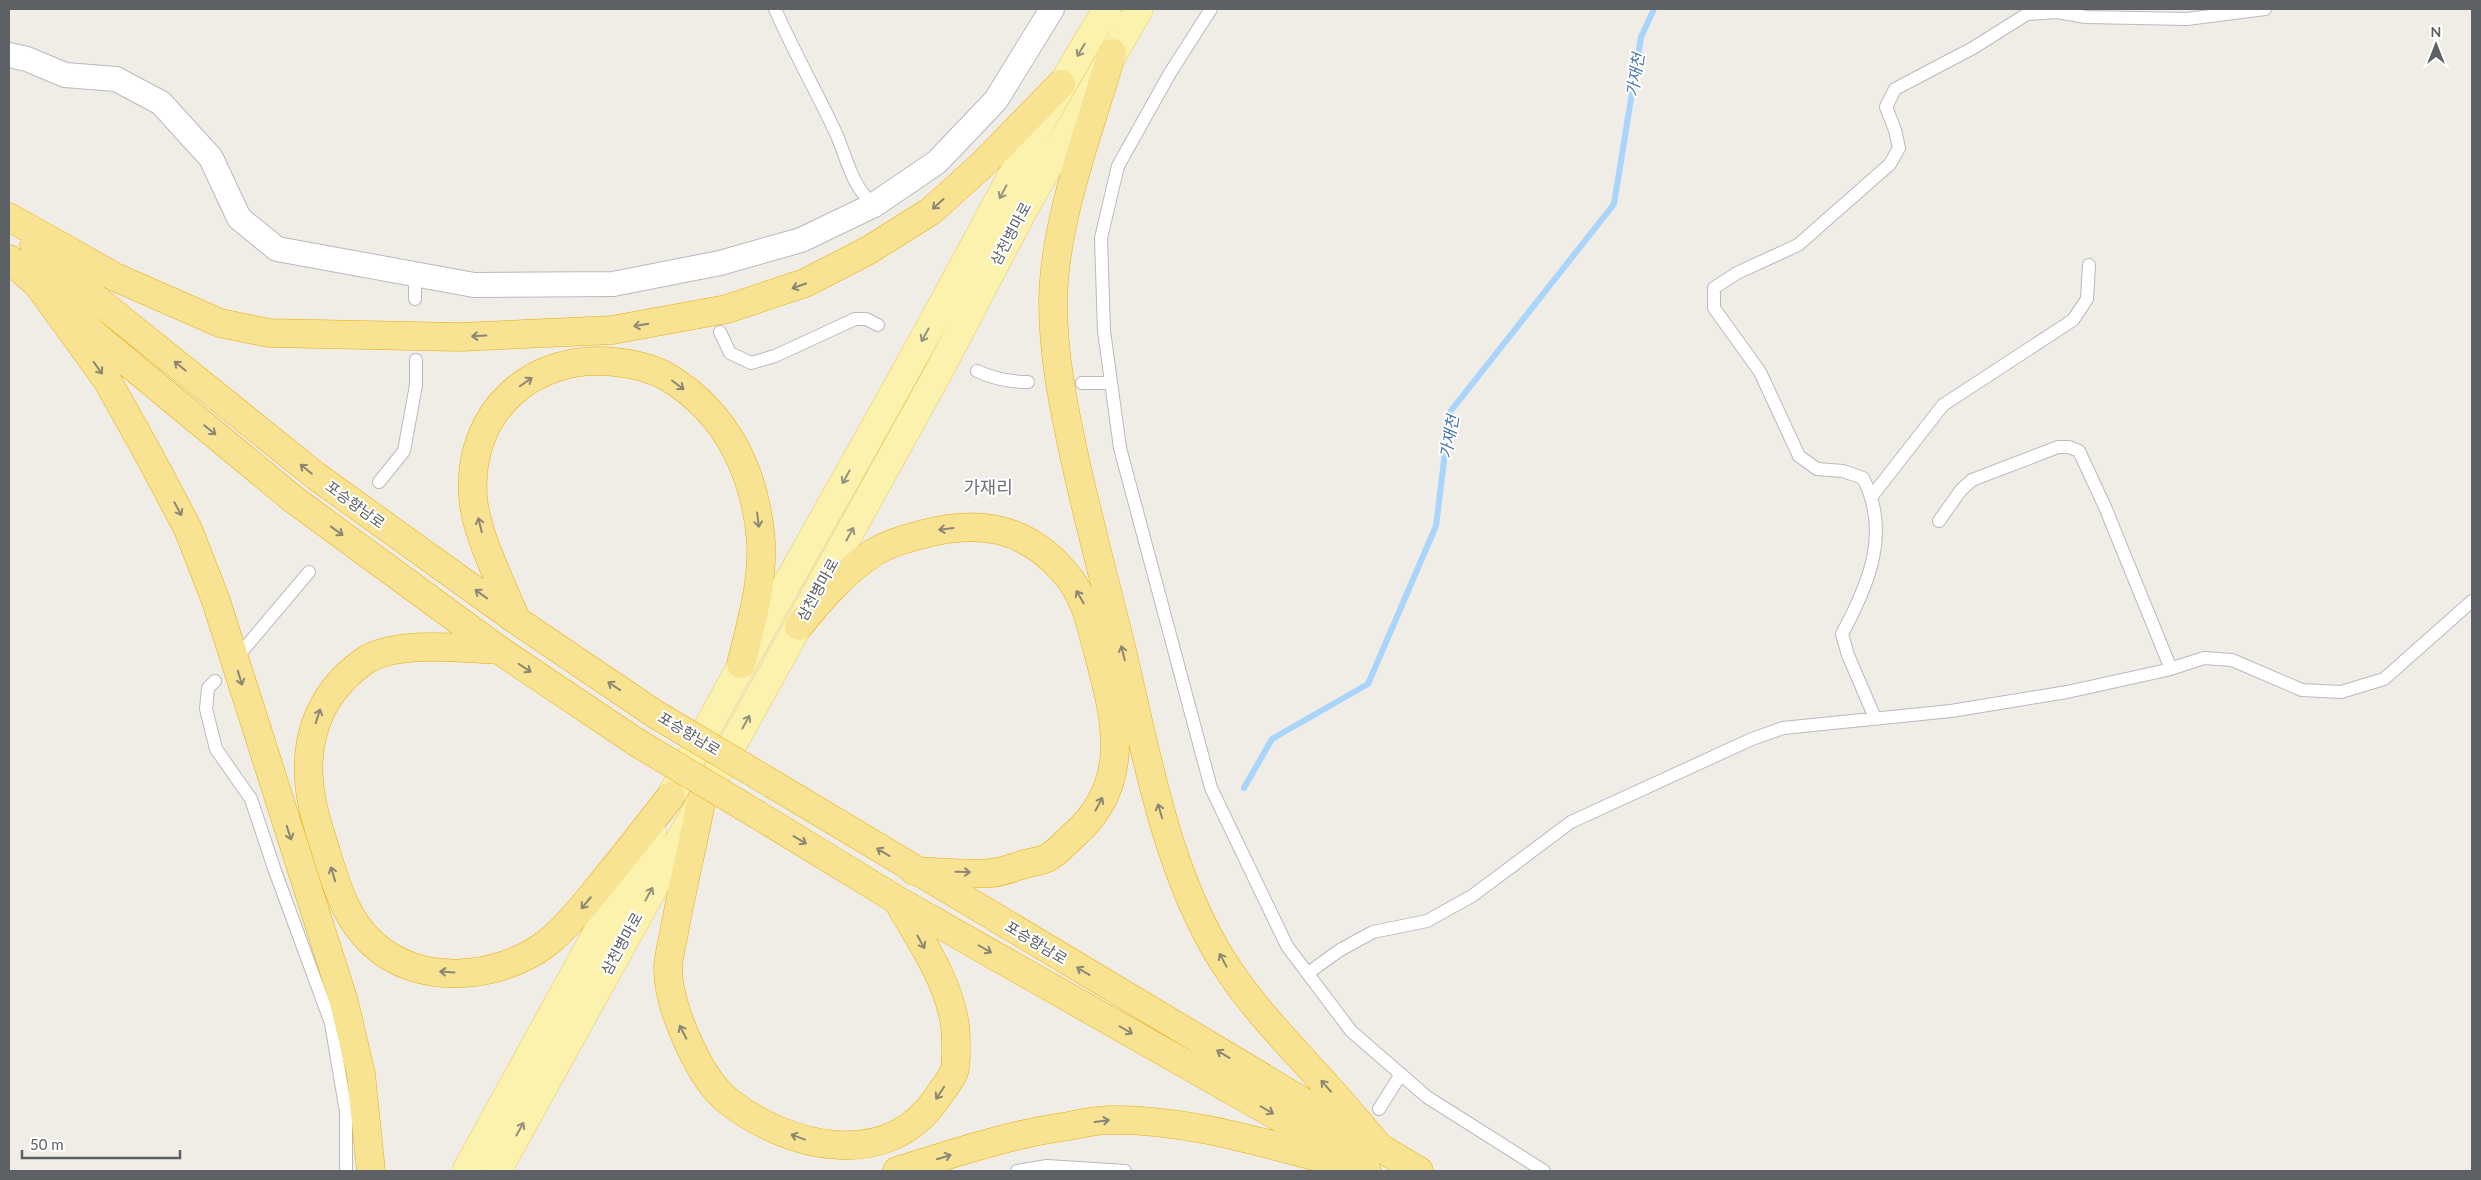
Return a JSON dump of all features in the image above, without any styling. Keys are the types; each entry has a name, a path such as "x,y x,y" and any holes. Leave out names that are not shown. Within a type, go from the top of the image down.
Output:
{"highway":[{"path":"1112,53 1069,201 1056,253 1053,302 1056,366 1080,481 1157,799 1175,858 1197,912 1229,971 1272,1027 1381,1148"},
{"path":"9,217 115,277 220,323 269,333 460,337 612,330 727,309 806,283 869,250 930,211 982,165 1061,84"},
{"name":"포승향남로","path":"9,224 96,299 316,476 516,620 655,714 914,871 1419,1171"},
{"name":"포승향남로","path":"9,259 103,342 293,499 498,650 636,742 898,900 1277,1116 1366,1170"},
{"path":"38,286 106,380 136,431 188,530 212,592 344,1002 361,1074 371,1171"},
{"path":"516,620 481,533 472,496 474,459 485,426 505,397 536,375 565,364 597,360 635,364 668,378 698,400 736,446 748,472 756,503 761,543 759,591 741,664"},
{"path":"799,626 831,587 874,553 904,539 940,529 976,526 1000,530 1025,539 1047,554 1067,575 1086,608 1113,708 1116,733 1115,755 1107,790 1091,820 1049,857 992,873 914,871"},
{"path":"498,650 426,647 393,651 365,660 338,682 322,705 312,736 308,766 312,803 339,896 356,924 373,944 393,957 413,966 438,972 468,974 504,967 546,943 580,910 671,796"},
{"path":"701,802 668,969 678,1021 702,1068 726,1100 768,1126 808,1141 839,1146 868,1144 904,1132 929,1110 955,1071 955,1026 946,991 898,900"},
{"path":"897,1171 996,1140 1051,1128 1109,1120 1159,1122 1205,1129 1366,1170"}],"main road":[{"name":"삼천병마로","path":"466,1171 741,664 929,328 1061,84 1107,9"},
{"name":"삼천병마로","path":"497,1171 938,373 1025,207 1112,53 1140,9"}],"street":[{"path":"9,55 27,59 65,75 116,79 161,103 211,158 239,218 277,249 474,285 613,284 691,274 801,240 874,205 937,162 996,100 1052,9"}],"lane":[{"path":"775,9 839,140 852,179 863,196 874,205"},
{"path":"1211,9 1170,73 1118,166 1101,238 1104,331 1120,448 1211,788 1287,946 1351,1031 1427,1097 1544,1171"},
{"path":"1874,718 1848,655 1842,634 1858,605 1872,570 1876,535 1872,496 1862,478 1843,472 1818,469 1799,456 1760,372 1714,308 1714,288 1737,273 1798,245 1890,164 1899,148 1895,130 1886,107 1895,89 1973,48 2027,14 2057,12 2086,17 2187,19 2265,9"},
{"path":"1872,496 1942,405 2073,320 2087,299 2089,265"},
{"path":"415,274 415,299"},
{"path":"720,332 730,353 751,363 775,356 855,319 866,319 878,325"},
{"path":"379,482 404,451 416,385 416,360"},
{"path":"977,371 992,378 1010,382 1028,382"},
{"path":"1082,383 1111,383"},
{"path":"1939,522 1961,490 1972,480 2058,447 2069,447 2079,451 2105,507 2171,669"},
{"path":"244,649 309,572"},
{"path":"1308,973 1340,950 1373,932 1427,921 1472,896 1520,858 1571,822 1700,765 1752,739 1783,728 1951,710 2067,692 2171,669 2204,658 2232,660 2302,690 2341,692 2384,679 2472,601"},
{"path":"215,681 208,688 206,710 216,749 251,799 275,871 331,1023 346,1112 346,1171"},
{"path":"1379,1109 1401,1074"},
{"path":"1017,1171 1047,1166 1125,1171"}],"waterway":[{"name":"가재천","path":"1244,788 1272,739 1368,684 1436,526 1450,412 1614,204 1641,37 1654,9"}],"district":[{"name":"가재리","path":"988,488"}]}
